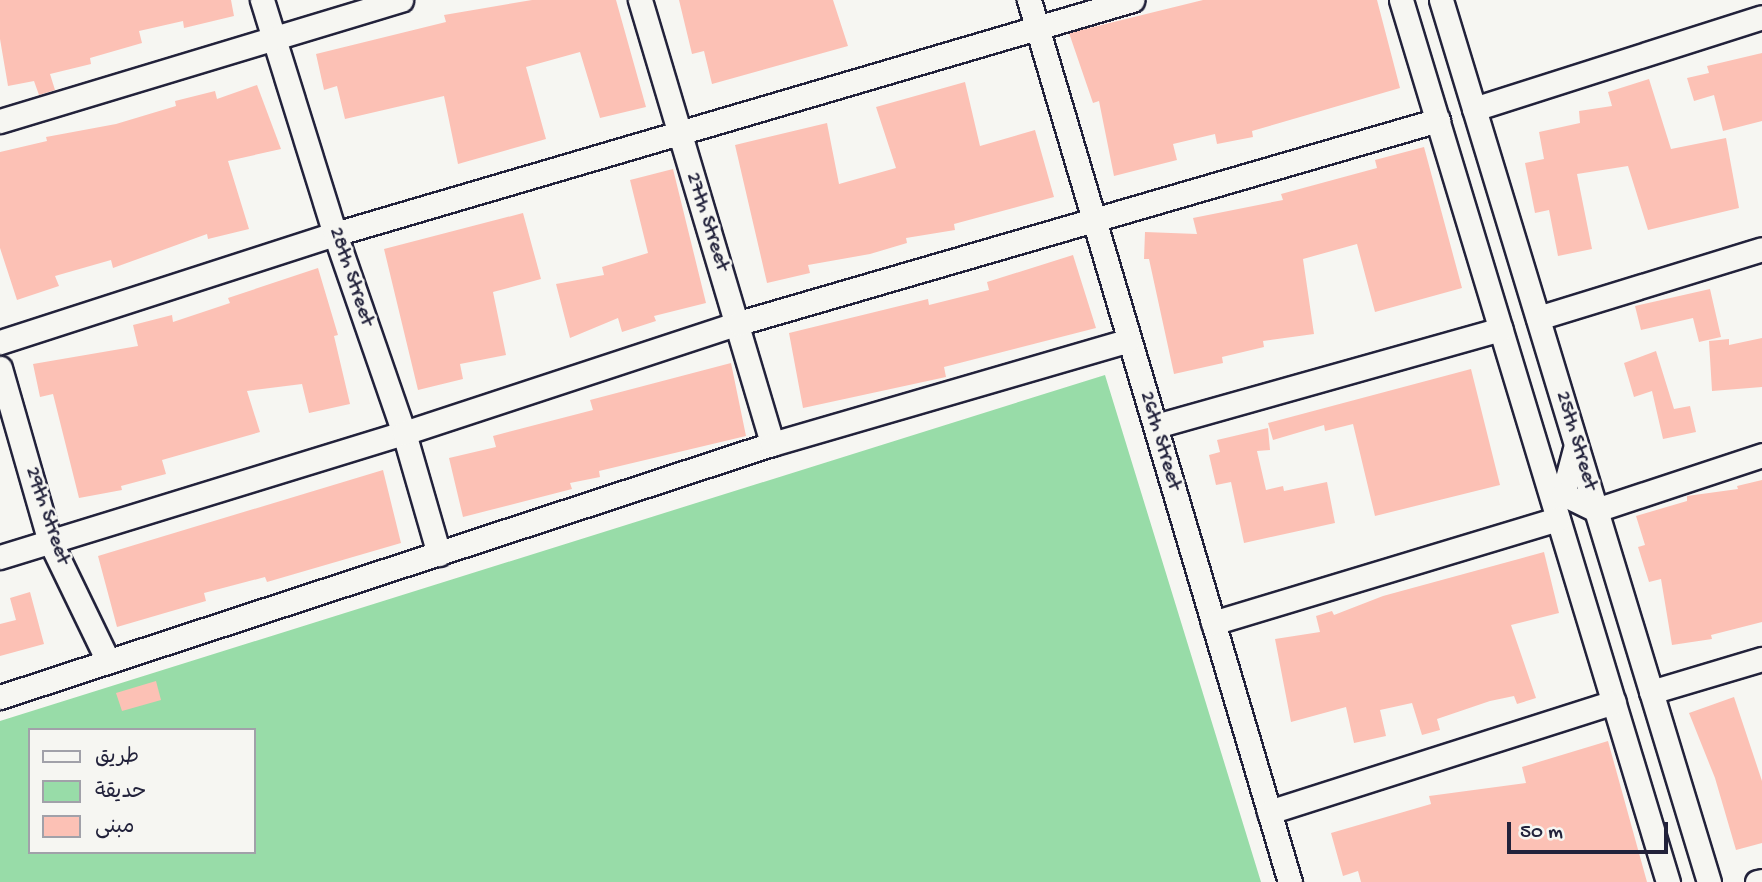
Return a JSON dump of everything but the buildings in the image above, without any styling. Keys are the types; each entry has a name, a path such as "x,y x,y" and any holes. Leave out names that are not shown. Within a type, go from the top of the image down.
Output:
{"street":[{"name":"28th Street","path":"262,0 335,234 404,433 439,554"},
{"path":"0,121 401,0"},
{"name":"27th Street","path":"640,0 678,134 739,323 772,444"},
{"name":"26th Street","path":"1029,0 1095,222 1127,341 1156,426 1290,882"},
{"path":"0,342 335,234 1132,0"},
{"name":"25th Street","path":"1401,0 1668,882"},
{"name":"25th Street","path":"1441,0 1709,882"},
{"path":"1474,109 1762,17"},
{"path":"0,557 49,539 404,433 739,323 1095,222 1437,120"},
{"path":"1538,318 1762,249"},
{"path":"1156,426 1501,329"},
{"path":"0,697 107,659 439,554 772,444 1127,341"},
{"name":"29th Street","path":"0,368 49,539 107,659"},
{"path":"1596,509 1762,455"},
{"path":"1213,624 1558,519"},
{"path":"1651,691 1762,659"},
{"path":"1269,812 1614,702"}],"green space":[{"path":"1105,375 1261,882 0,882 0,721"}]}
